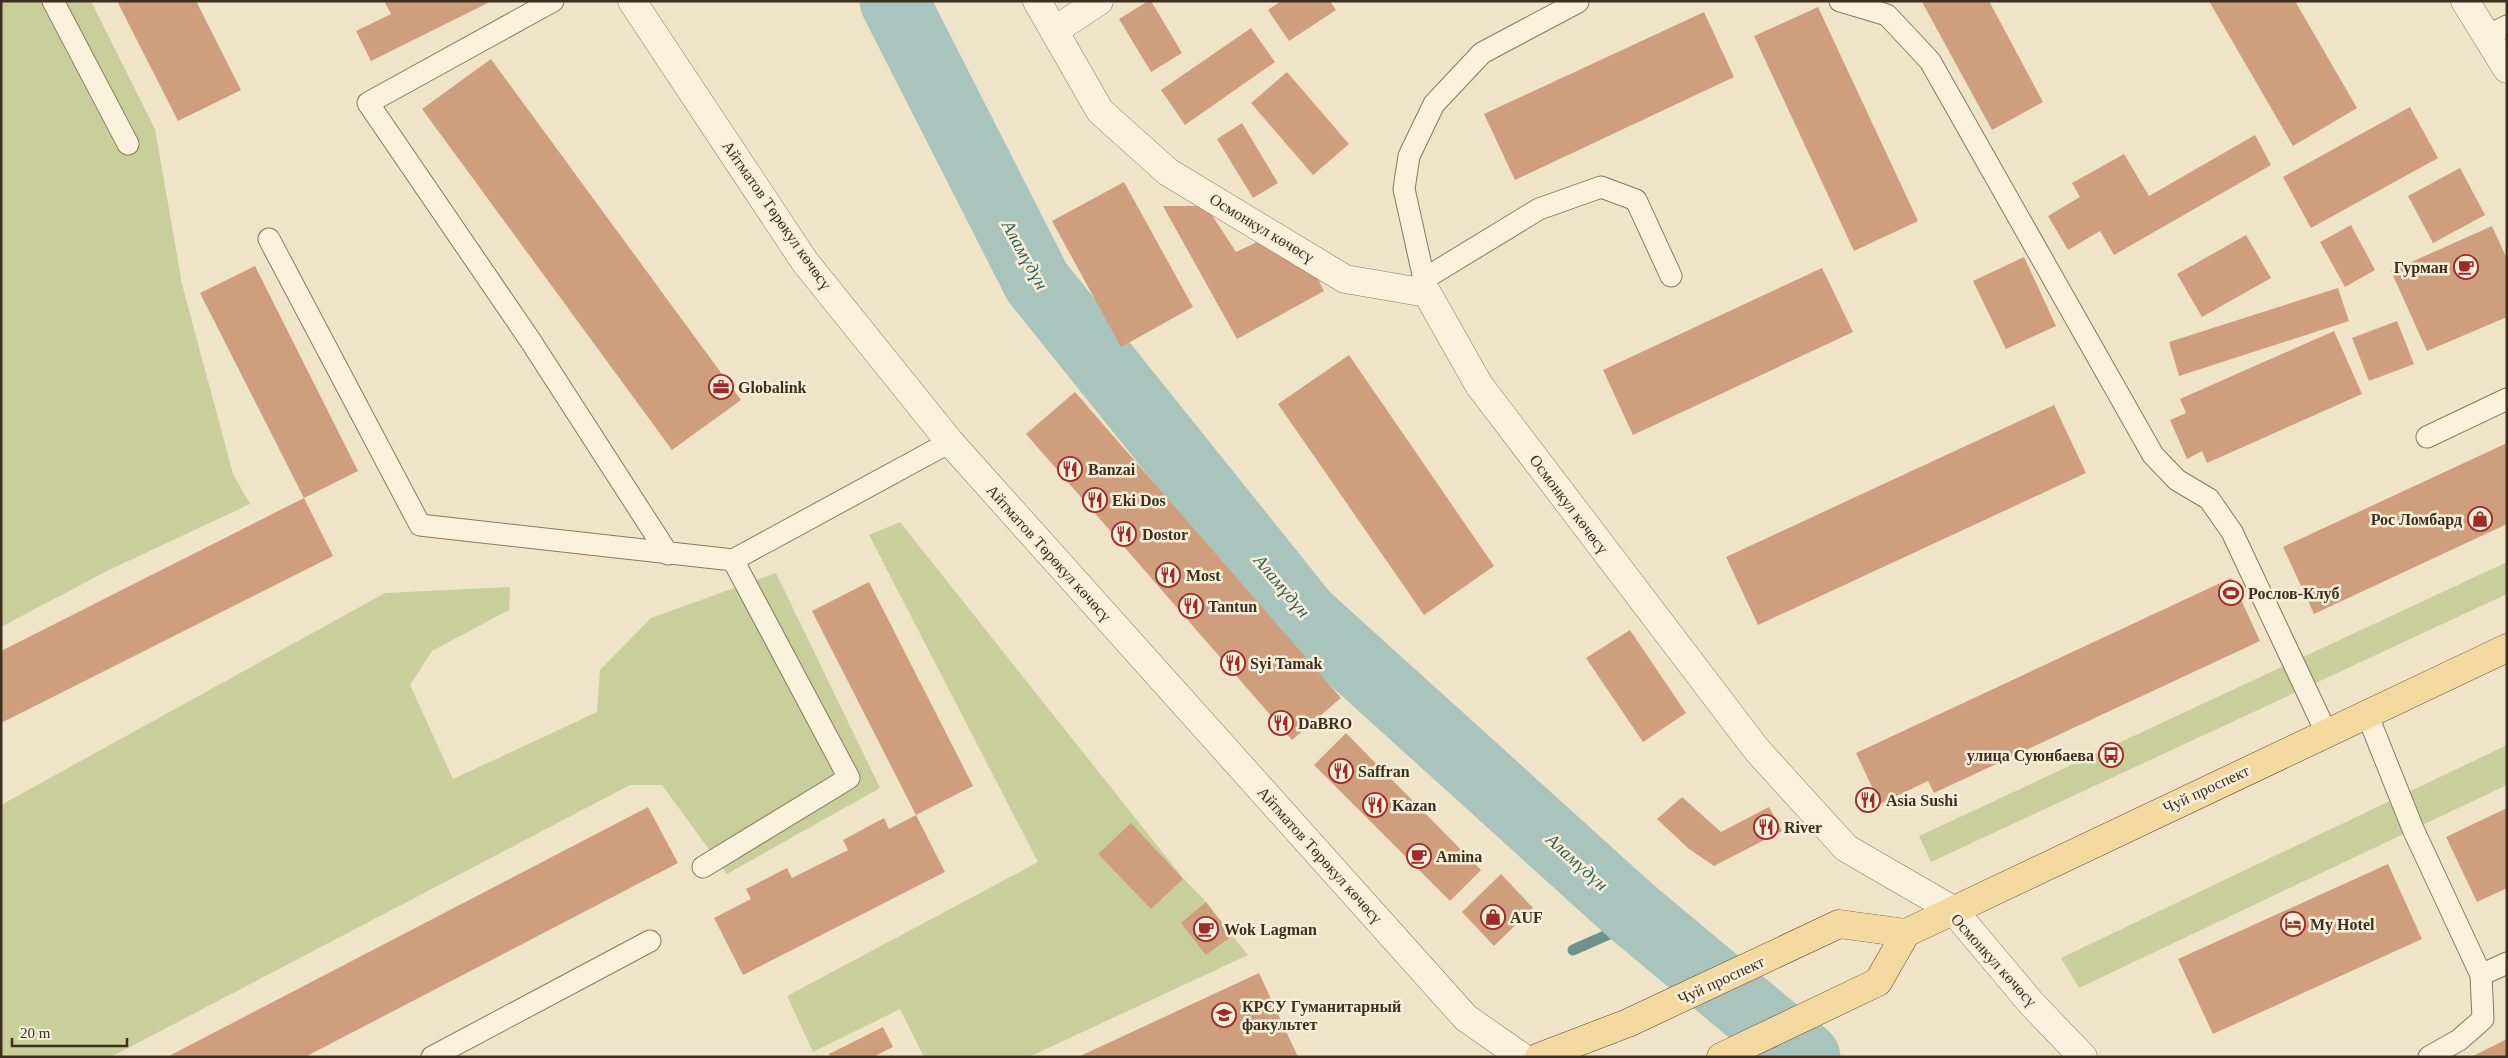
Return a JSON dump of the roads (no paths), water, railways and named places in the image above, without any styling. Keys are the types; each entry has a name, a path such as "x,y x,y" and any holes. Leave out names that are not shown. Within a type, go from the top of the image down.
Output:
{"main road":[{"name":"Чуй проспект","path":"1539,1057 1628,1023 1839,924 1906,933 2326,732 2507,648"},
{"path":"1721,1057 1878,982 1906,933"}],"street":[{"name":"Айтматов Төрөкул көчөсү","path":"632,1 805,262 950,442 1466,1018 1522,1057"},
{"name":"Осмонкул көчөсү","path":"1037,1 1100,111 1168,172 1345,278 1425,286 1478,385 1757,750 1846,848 1954,910 2032,1004 2083,1057"},
{"path":"1054,31 1099,1"},
{"path":"2465,1 2497,31 2507,69"}],"lane":[{"path":"53,1 128,144"},
{"path":"553,1 368,103 530,340 668,554"},
{"path":"1840,1 1887,15 1930,61 2153,455 2177,480 2209,499 2232,532 2326,732"},
{"path":"1578,2 1482,54 1434,104 1409,156 1404,189 1425,286 1539,209 1601,187 1636,200 1671,276"},
{"path":"269,239 420,525 733,560 950,442"},
{"path":"2427,437 2507,399"},
{"path":"703,867 849,778 733,560"},
{"path":"2366,714 2413,829 2482,975 2483,1018 2459,1040 2429,1057"},
{"path":"432,1057 650,941"},
{"path":"2482,975 2507,963"}],"waterway":[{"name":"Аламүдүн","path":"894,1 1037,282 1305,616 1631,911 1806,1057"},
{"path":"1573,950 1641,920"}],"place":[{"name":"Гурман","path":"2466,267"},
{"name":"Globalink","path":"721,387"},
{"name":"Banzai","path":"1070,469"},
{"name":"Eki Dos","path":"1095,500"},
{"name":"Рос Ломбард","path":"2480,519"},
{"name":"Dostor","path":"1124,534"},
{"name":"Most","path":"1168,575"},
{"name":"Рослов-Клуб","path":"2231,593"},
{"name":"Tantun","path":"1191,606"},
{"name":"Syi Tamak","path":"1233,663"},
{"name":"DaBRO","path":"1281,723"},
{"name":"улица Суюнбаева","path":"2111,755"},
{"name":"Saffran","path":"1341,771"},
{"name":"Asia Sushi","path":"1868,800"},
{"name":"Kazan","path":"1375,805"},
{"name":"River","path":"1766,827"},
{"name":"Amina","path":"1419,856"},
{"name":"AUF","path":"1493,917"},
{"name":"My Hotel","path":"2293,924"},
{"name":"Wok Lagman","path":"1206,929"},
{"name":"КРСУ Гуманитарный факультет","path":"1224,1015"}]}
